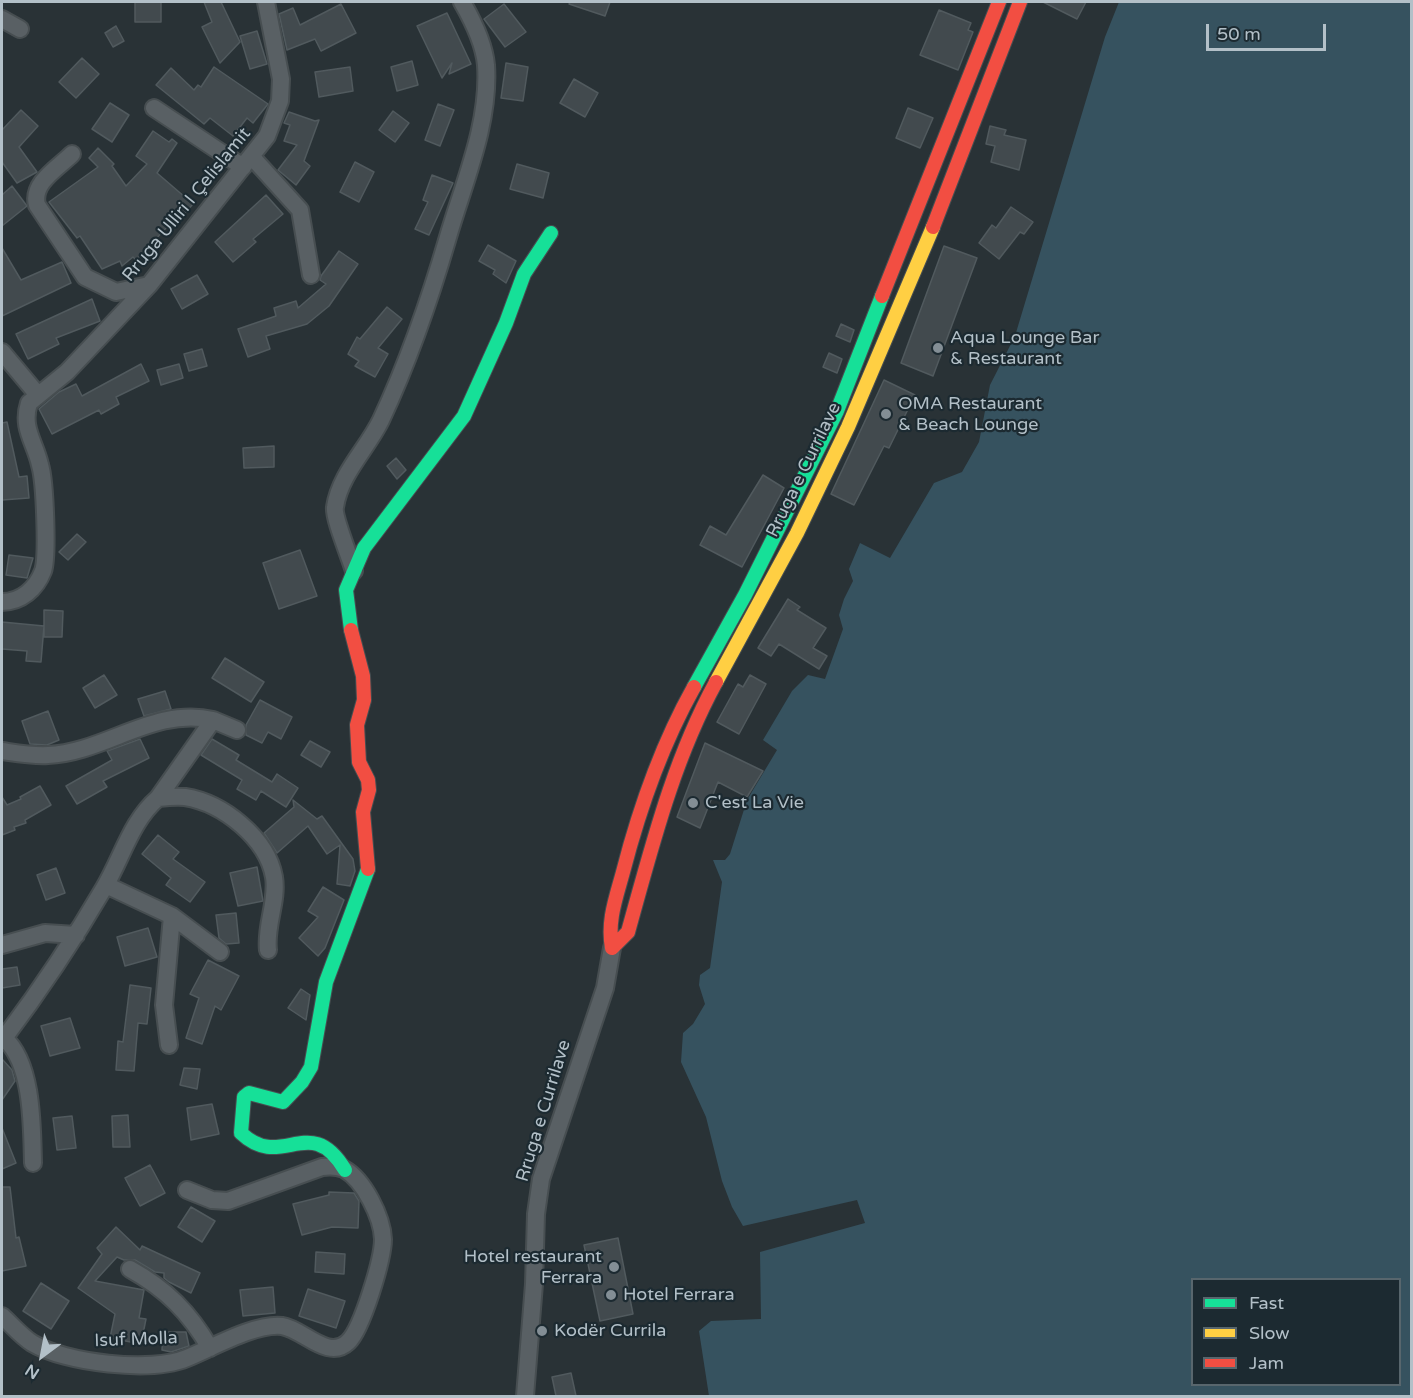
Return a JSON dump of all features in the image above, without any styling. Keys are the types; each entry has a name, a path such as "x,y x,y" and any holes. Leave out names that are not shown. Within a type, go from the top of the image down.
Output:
{"main road":[{"name":"Rruga e Currilave","path":"612,948 608,928 638,812 654,768 684,705 750,585 837,411 999,2"},
{"name":"Rruga e Currilave","path":"612,948 628,932 662,809 697,717 797,533 848,427 946,196 1020,2"},
{"path":"345,1170 332,1149 316,1142 272,1148 254,1144 241,1133 244,1097 249,1093 258,1093 277,1103 283,1102 302,1082 311,1067 326,982 369,873 363,832 363,812 369,790 368,780 359,762 357,724 364,700 363,676 351,632 346,590 364,548 464,416 506,323 524,274 551,234"}],"street":[{"name":"Rruga Ulliri I Çelislamit","path":"38,395 67,372 149,285 267,136 280,101 281,79 266,2"},
{"path":"354,571 334,509 341,485 377,429 419,330 475,151 486,64 481,43 462,2"},
{"path":"2,19 20,29"},
{"path":"154,108 248,162 300,210 311,275"},
{"path":"72,154 38,187 34,195 37,205 85,277 116,292 149,285"},
{"path":"2,352 38,395 29,403 25,428 40,465 44,499 44,569 34,587 23,597 2,602"},
{"path":"2,751 49,756 85,747 131,729 197,716 237,730"},
{"path":"33,1163 28,1095 21,1065 12,1045 3,1039 76,935 106,885 144,810 158,798 213,720"},
{"path":"158,798 184,797 209,804 230,816 251,835 265,856 274,877 267,938 268,950"},
{"path":"106,885 172,916 220,952"},
{"path":"169,1046 164,1005 172,916"},
{"path":"2,945 45,933 76,935"},
{"name":"Rruga e Currilave","path":"525,1396 534,1284 536,1214 541,1179 605,988 612,948"},
{"path":"187,1190 212,1200 228,1201 322,1167 335,1166 345,1170"},
{"name":"Isuf Molla","path":"2,1316 30,1342 54,1354 82,1362 167,1362 184,1359 236,1336 281,1326 319,1344 335,1348 347,1344 357,1331 381,1253 383,1239 377,1214 356,1178 345,1170"},
{"path":"130,1269 159,1285 190,1318 210,1348"}],"water":[{"path":"1119,2 1411,2 1411,1396 709,1396 699,1331 711,1321 761,1319 760,1252 865,1223 857,1200 743,1226 732,1207 722,1181 706,1117 681,1062 683,1033 693,1024 705,1004 699,985 700,975 710,968 722,882 713,860 725,860 730,854 747,800 777,750 763,740 792,691 808,675 825,679 843,629 839,615 853,581 849,569 860,543 890,558 934,483 962,472 979,442 990,385 1015,336 1105,37"}],"building":[{"path":"135,2 161,2 161,22 135,22"},
{"path":"204,2 221,2 240,42 220,63 202,27 212,22"},
{"path":"570,2 610,2 605,16 569,4"},
{"path":"1043,2 1086,2 1077,19"},
{"path":"341,4 356,33 321,51 315,39 287,50 279,14 293,8 300,25"},
{"path":"504,4 526,32 505,47 484,19"},
{"path":"939,10 971,23 968,30 973,32 958,70 920,55"},
{"path":"447,13 471,64 449,74 452,63 442,78 417,26"},
{"path":"116,26 124,41 113,47 105,33"},
{"path":"257,31 267,64 250,69 240,36"},
{"path":"82,58 99,74 76,98 59,82"},
{"path":"412,61 418,85 397,91 391,67"},
{"path":"506,63 528,67 523,101 501,98"},
{"path":"214,67 268,104 253,123 247,118 233,136 210,118 204,124 156,85 171,68 194,90 198,85 201,87"},
{"path":"350,67 353,91 319,97 315,72"},
{"path":"574,79 598,93 585,117 560,103"},
{"path":"110,103 129,115 112,142 92,129"},
{"path":"438,104 454,110 440,146 425,140"},
{"path":"908,108 933,118 920,148 896,138"},
{"path":"21,110 38,126 19,147 37,172 17,183 2,162 2,130"},
{"path":"393,111 409,123 395,142 379,130"},
{"path":"289,112 315,121 319,120 304,161 310,166 296,185 278,170 297,145 284,141 290,125 284,123"},
{"path":"990,126 1006,130 1004,135 1026,140 1019,170 991,162 995,146 986,144"},
{"path":"153,131 169,142 172,139 177,143 157,173 193,204 171,229 168,226 136,260 133,257 122,266 120,261 102,269 80,236 77,238 49,202 98,167 89,158 98,148 114,164 112,166 126,186 147,164 136,156"},
{"path":"355,162 374,172 359,202 340,192"},
{"path":"517,164 549,173 543,198 510,189"},
{"path":"432,175 453,183 429,235 415,229 428,202 423,200"},
{"path":"12,186 27,206 2,226 2,195"},
{"path":"266,195 283,214 253,239 256,242 233,262 215,242"},
{"path":"1011,207 1033,222 1024,234 1020,232 999,259 979,243 992,225 996,228"},
{"path":"488,245 516,261 506,283 493,274 495,270 479,261"},
{"path":"944,246 977,258 933,376 901,363"},
{"path":"2,248 21,280 62,262 71,283 2,316"},
{"path":"339,251 358,264 329,306 307,324 266,336 270,349 248,357 238,329 276,316 274,308 296,301 298,308 326,284 320,280 321,276"},
{"path":"197,275 208,294 182,309 171,289"},
{"path":"92,299 100,321 56,338 59,344 28,359 16,334"},
{"path":"387,307 402,319 378,348 388,354 375,377 355,366 359,361 348,354 357,337 360,339"},
{"path":"841,324 854,330 850,342 836,336"},
{"path":"202,349 207,366 189,371 184,354"},
{"path":"829,353 842,359 837,373 823,367"},
{"path":"141,364 149,381 116,397 119,404 101,414 99,410 52,434 39,409 59,392 76,384 82,396"},
{"path":"179,364 183,378 161,385 157,370"},
{"path":"884,380 915,395 889,448 884,446 854,505 831,494"},
{"path":"7,422 19,477 27,476 29,498 2,500 2,423"},
{"path":"274,446 274,467 244,468 243,448"},
{"path":"396,458 406,470 397,479 387,466"},
{"path":"763,475 784,488 742,567 700,545 710,526 726,535"},
{"path":"77,534 86,542 68,560 59,552"},
{"path":"300,550 317,596 279,609 263,563"},
{"path":"9,555 33,558 27,578 6,575"},
{"path":"788,599 800,607 797,610 826,628 813,648 827,656 819,669 779,644 771,656 758,648"},
{"path":"44,610 63,611 62,637 44,637"},
{"path":"2,622 44,626 41,662 26,661 27,651 2,649"},
{"path":"225,658 264,682 251,702 212,678"},
{"path":"104,675 117,695 95,708 83,688"},
{"path":"750,675 766,684 739,734 717,722 738,684 743,687"},
{"path":"165,691 171,709 144,716 138,699"},
{"path":"260,700 292,717 281,739 268,732 262,743 246,735 246,725"},
{"path":"48,711 59,740 47,745 30,744 22,721"},
{"path":"140,739 149,758 103,781 107,787 77,804 66,786 112,760 107,751"},
{"path":"212,739 239,755 236,760 272,782 277,774 298,788 286,807 261,791 256,800 237,789 242,780 201,755"},
{"path":"310,741 330,752 321,767 301,755"},
{"path":"705,743 763,771 747,797 718,782 700,828 677,817"},
{"path":"40,786 51,805 25,820 26,823 14,827 15,830 2,835 2,797 7,805"},
{"path":"293,800 317,819 322,816 353,859 355,871 350,886 337,884 340,845 327,854 308,826 277,853 264,833 294,807"},
{"path":"158,835 179,852 173,859 205,882 190,902 166,885 171,878 142,854"},
{"path":"257,867 263,901 238,906 230,873"},
{"path":"56,868 65,893 46,900 37,875"},
{"path":"323,887 344,900 325,948 318,956 299,938 318,917 308,911"},
{"path":"236,913 239,943 226,944 219,938 216,915"},
{"path":"148,928 157,957 125,966 117,937"},
{"path":"208,960 239,976 221,1010 215,1006 202,1044 186,1038 199,998 190,994"},
{"path":"17,967 20,985 2,988 2,969"},
{"path":"130,985 151,988 147,1024 138,1023 134,1071 116,1070 118,1041 123,1042"},
{"path":"301,989 310,995 306,1020 288,1008"},
{"path":"70,1018 80,1048 50,1056 41,1026"},
{"path":"2,1059 12,1070 15,1081 2,1100"},
{"path":"184,1068 200,1069 197,1089 180,1085"},
{"path":"212,1104 219,1134 191,1140 187,1108"},
{"path":"128,1115 130,1147 113,1147 112,1116"},
{"path":"72,1116 76,1148 57,1150 53,1118"},
{"path":"2,1128 16,1163 2,1169"},
{"path":"150,1165 165,1193 140,1206 125,1178"},
{"path":"2,1187 10,1187 16,1238 19,1237 26,1266 2,1271"},
{"path":"329,1192 354,1193 359,1201 358,1228 332,1227 302,1235 293,1204 329,1195"},
{"path":"191,1207 215,1221 202,1242 178,1227"},
{"path":"116,1227 140,1250 142,1246 200,1273 191,1293 169,1282 164,1278 164,1273 155,1272 135,1260 124,1260 117,1257 95,1281 144,1290 139,1318 146,1319 141,1344 110,1338 115,1314 78,1288 102,1254 97,1248"},
{"path":"618,1238 633,1314 600,1321 584,1245"},
{"path":"316,1252 345,1254 344,1274 315,1272"},
{"path":"41,1283 69,1301 51,1329 23,1311"},
{"path":"273,1287 275,1313 243,1316 240,1290"},
{"path":"308,1289 345,1301 336,1328 299,1316"},
{"path":"163,1332 186,1332 189,1346 171,1352 162,1350"},
{"path":"571,1373 576,1396 556,1396 552,1377"}],"traffic: fast":[{"path":"351,630 346,590 364,548 464,416 506,323 524,274 551,233"},
{"path":"694,687 745,595 837,411 882,296"},
{"path":"345,1170 332,1153 320,1145 308,1143 270,1147 256,1143 241,1133 244,1097 249,1093 283,1102 302,1082 311,1067 326,982 368,869"}],"traffic: slow":[{"path":"716,682 797,533 848,427 933,227"}],"traffic: jam":[{"path":"882,296 999,2"},
{"path":"933,227 1020,2"},
{"path":"351,630 363,676 364,700 357,725 359,762 368,780 369,790 363,812 368,869"},
{"path":"612,948 628,932 665,804 687,742 716,682"},
{"path":"612,948 613,910 637,824 652,777 671,732 694,687"}],"place":[{"name":"Aqua Lounge Bar & Restaurant","path":"938,348"},
{"name":"OMA Restaurant & Beach Lounge","path":"886,414"},
{"name":"C'est La Vie","path":"693,803"},
{"name":"Hotel restaurant Ferrara","path":"614,1267"},
{"name":"Hotel Ferrara","path":"611,1295"},
{"name":"Kodër Currila","path":"542,1331"}]}
